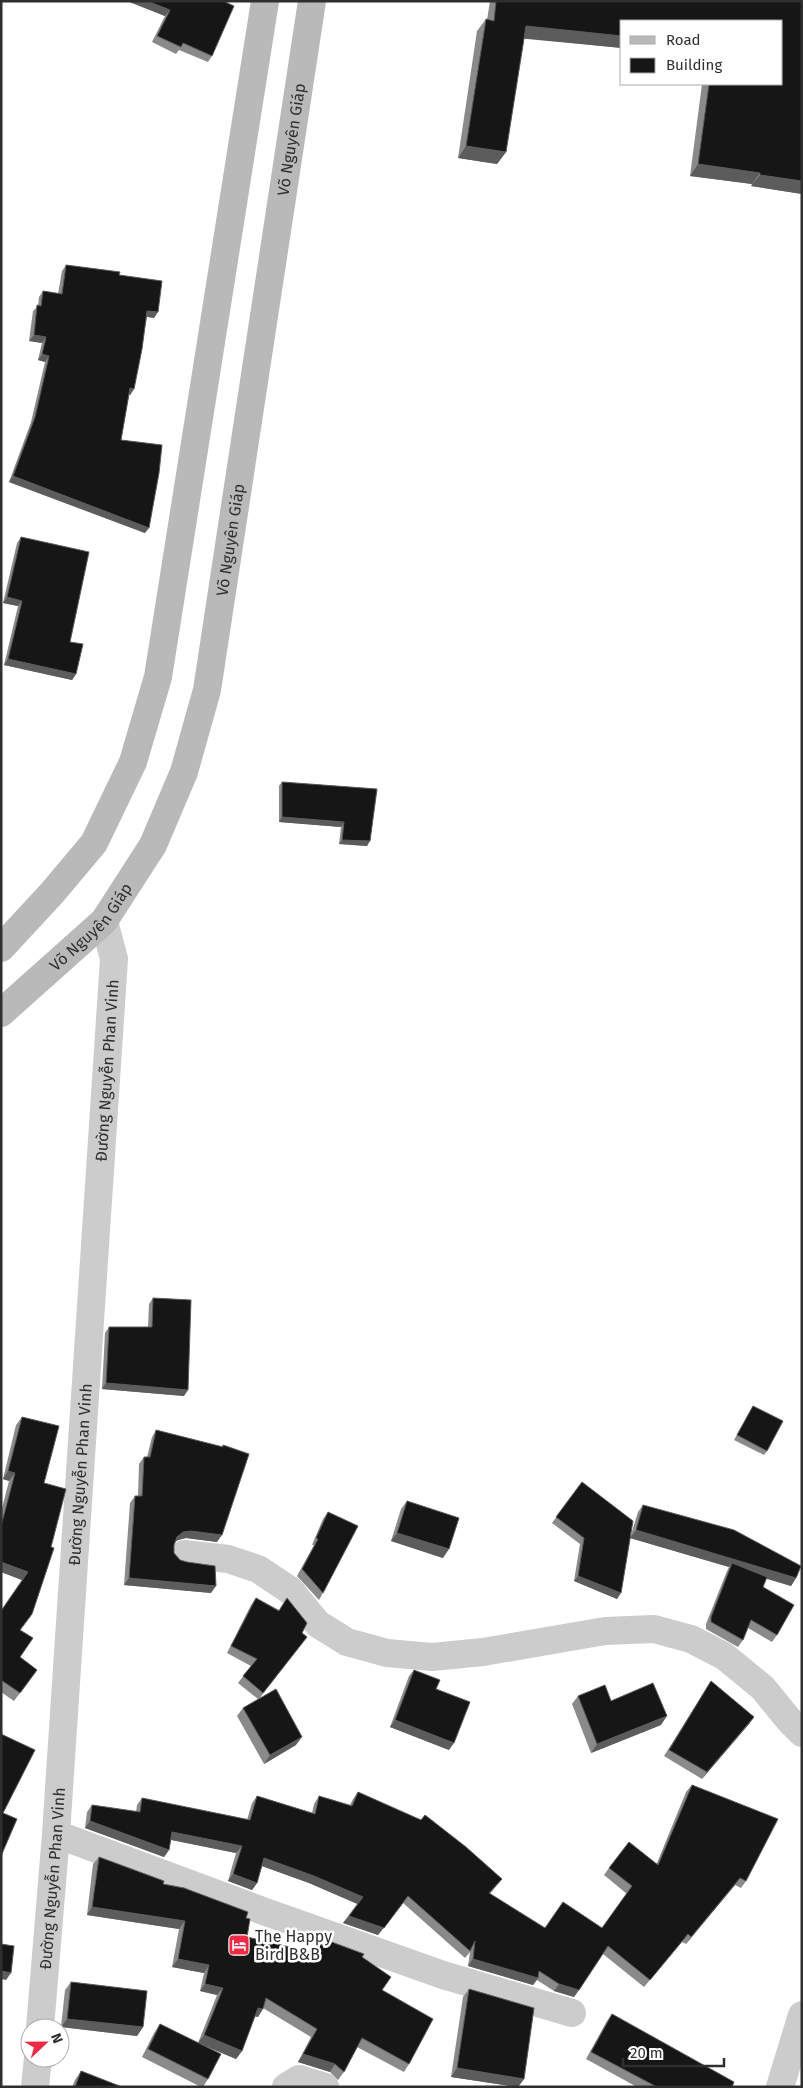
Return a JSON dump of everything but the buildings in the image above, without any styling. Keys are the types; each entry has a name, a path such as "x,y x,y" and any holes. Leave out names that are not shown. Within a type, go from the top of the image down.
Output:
{"main road":[{"path":"1,948 52,893 94,843 133,762 158,677 265,1"},
{"name":"Võ Nguyên Giáp","path":"1,1013 104,921 153,845 184,772 207,690 312,1"}],"street":[{"name":"Đường Nguyễn Phan Vinh","path":"41,2018 56,1834 114,959 104,921"},
{"path":"184,1554 228,1559 258,1569 291,1591 318,1624 347,1642 387,1652 432,1657 483,1652 604,1630 654,1629 691,1639 724,1656 763,1688 802,1733"},
{"path":"56,1834 443,1975 572,2014"},
{"path":"780,2087 802,2015"},
{"path":"35,2087 37,2068"},
{"path":"286,2087 299,2079 325,2087"}],"place":[{"name":"The Happy Bird B&B","path":"239,1945"}]}
